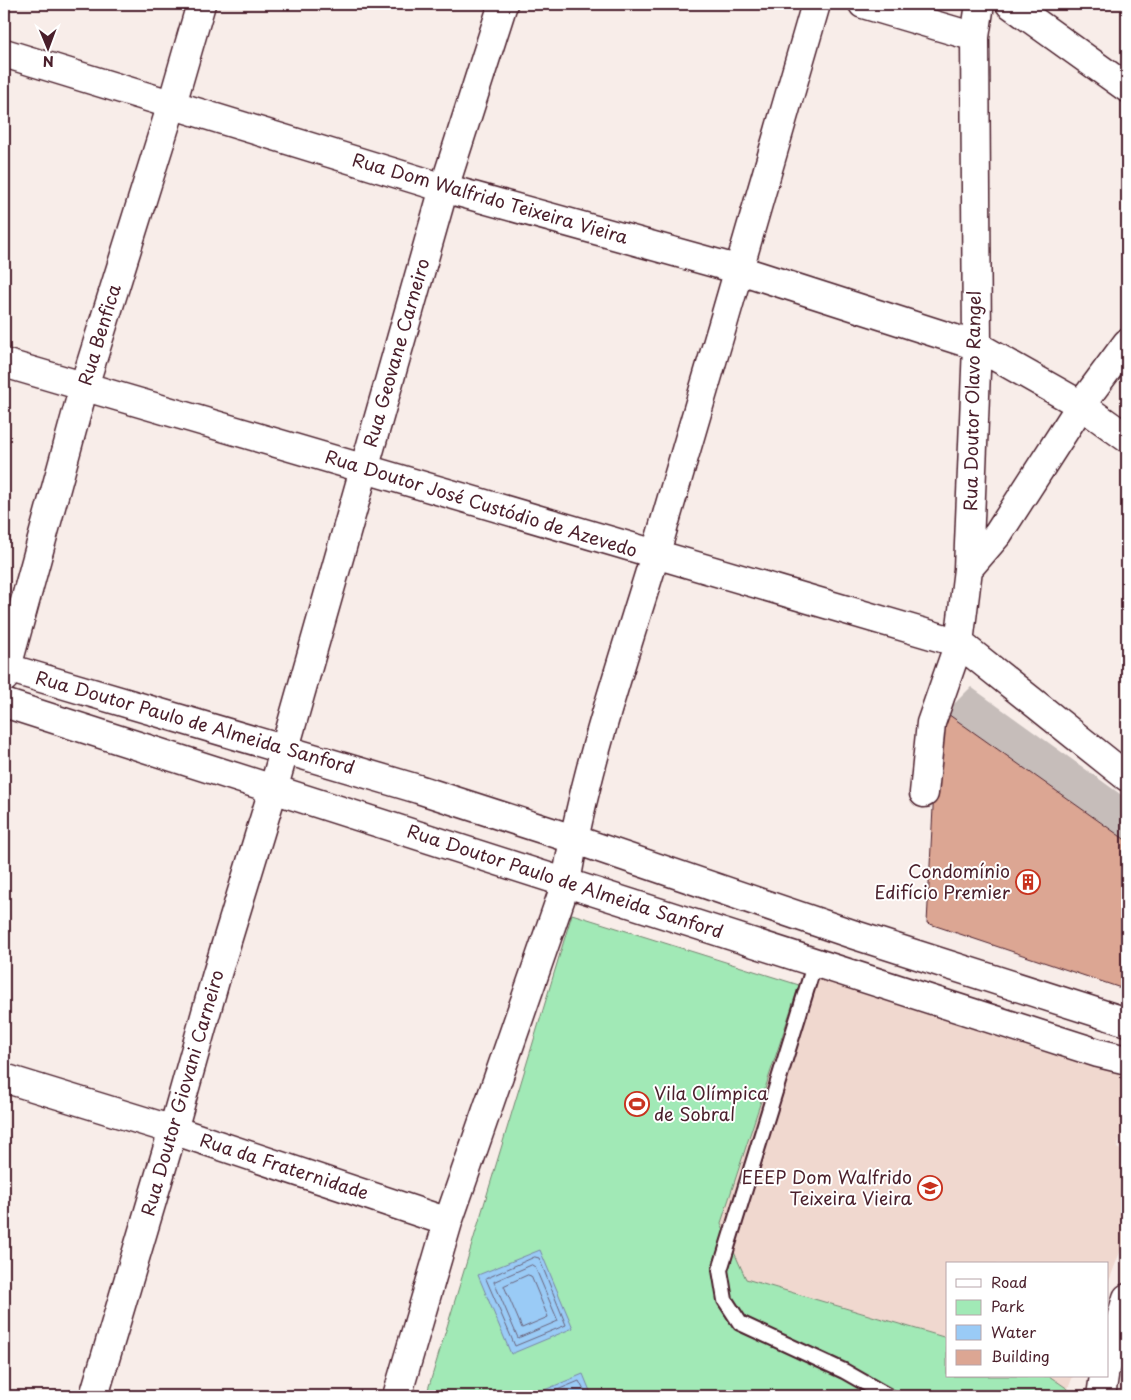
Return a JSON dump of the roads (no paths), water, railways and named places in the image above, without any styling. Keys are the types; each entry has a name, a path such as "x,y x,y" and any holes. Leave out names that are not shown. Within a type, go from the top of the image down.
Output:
{"street":[{"name":"Rua Benfica","path":"5,671 84,386 172,104 201,4"},
{"name":"Rua Geovane Carneiro","path":"273,790 444,188 503,4"},
{"path":"397,1396 448,1222 566,883 573,839 607,706 655,555 740,270 816,4"},
{"path":"862,4 975,37"},
{"name":"Rua Doutor Olavo Rangel","path":"924,793 931,723 959,643 968,569 977,346 975,37 980,4"},
{"path":"1010,4 1127,88"},
{"name":"Rua Dom Walfrido Teixeira Vieira","path":"4,53 444,188 740,270 977,346 1081,405 1127,438"},
{"path":"968,569 998,534 1081,405 1127,343"},
{"name":"Rua Doutor José Custódio de Azevedo","path":"4,363 959,643"},
{"path":"959,643 1127,776"},
{"name":"Rua Doutor Paulo de Almeida Sanford","path":"5,671 284,750 573,839 855,935 1127,1022"},
{"name":"Rua Doutor Paulo de Almeida Sanford","path":"4,703 1098,1053 1127,1060"},
{"name":"Rua Doutor Giovani Carneiro","path":"94,1396 174,1130 216,977 273,790"},
{"name":"Rua da Fraternidade","path":"4,1078 174,1130 448,1222"},
{"path":"1108,1363 1127,1298"},
{"path":"1101,1396 1104,1378"}],"lane":[{"path":"814,962 720,1270 725,1300 740,1323 844,1371 888,1396"}],"water":[{"path":"540,1250 573,1328 511,1354 478,1275"},
{"path":"583,1374 592,1396 530,1396"}],"place":[{"name":"Condomínio Edifício Premier","path":"1028,882"},
{"name":"Vila Olímpica de Sobral","path":"637,1104"},
{"name":"EEEP Dom Walfrido Teixeira Vieira","path":"930,1188"}]}
